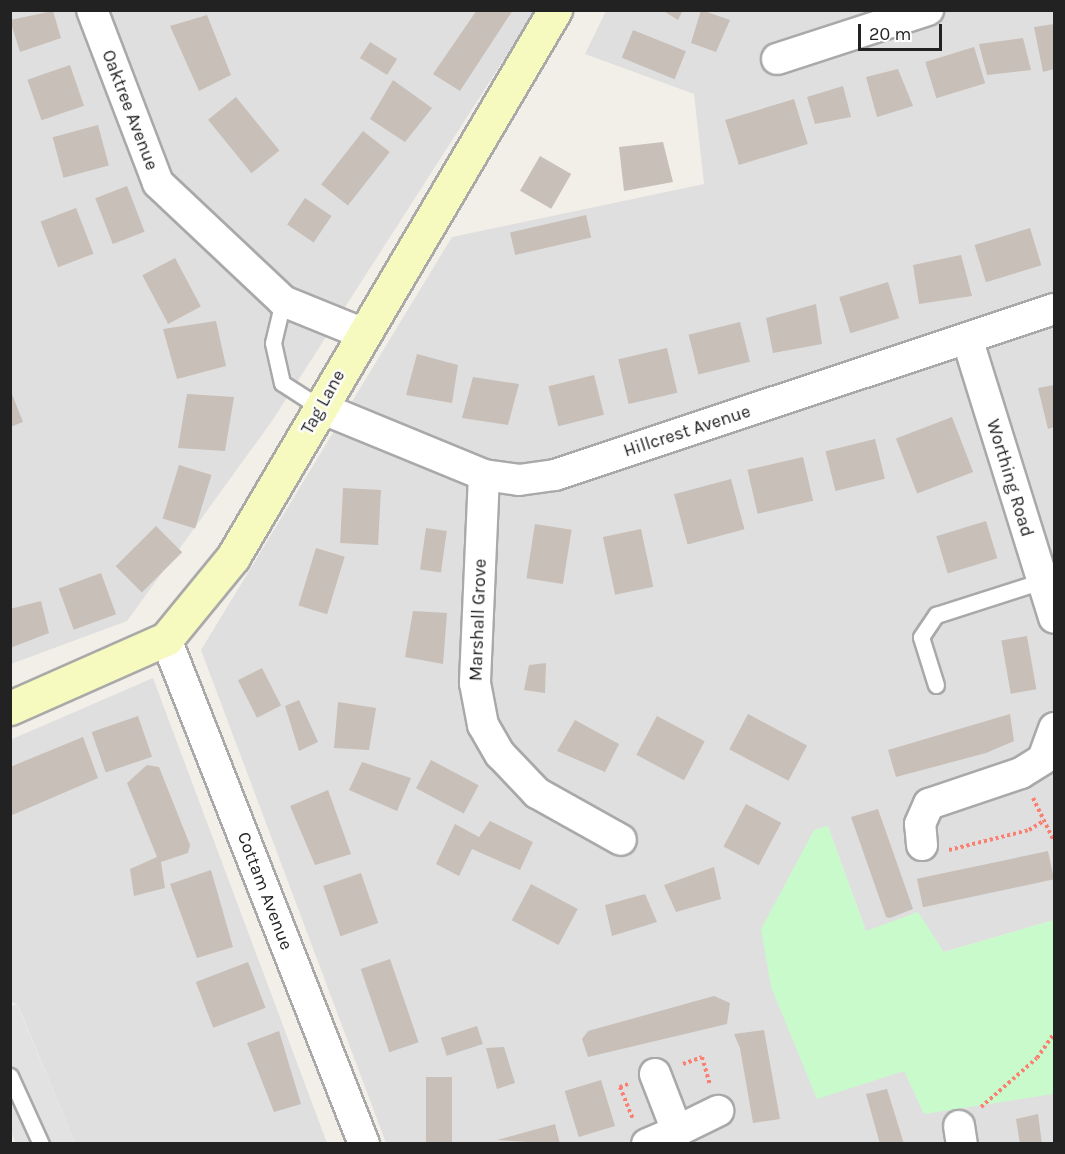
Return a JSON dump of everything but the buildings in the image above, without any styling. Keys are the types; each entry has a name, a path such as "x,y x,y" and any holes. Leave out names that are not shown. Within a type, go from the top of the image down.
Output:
{"main road":[{"name":"Tag Lane","path":"10,708 166,639 233,557 321,408 362,333 555,10"}],"street":[{"name":"Oaktree Avenue","path":"92,10 158,183 283,301 362,333"},
{"path":"777,59 928,10"},
{"name":"Hillcrest Avenue","path":"321,408 484,475 519,480 555,475 1054,309"},
{"name":"Worthing Road","path":"967,338 1054,618"},
{"name":"Marshall Grove","path":"484,475 475,683 483,725 500,754 537,793 621,840"},
{"name":"Cottam Avenue","path":"166,639 364,1143"},
{"path":"922,846 920,824 929,804 1021,773 1043,759 1054,728"},
{"path":"655,1074 677,1131"},
{"path":"647,1143 718,1111"}],"lane":[{"path":"283,301 273,343 282,383 321,408"},
{"path":"936,685 921,637 936,615 1042,581"},
{"path":"10,1076 41,1143"}],"path":[{"path":"1021,773 1054,841"},
{"path":"922,846 927,856 1029,830 1045,820"},
{"path":"961,1135 1037,1058 1054,1034"}],"shaded area":[{"path":"11,11 535,11 272,421 127,621 11,664"},
{"path":"606,11 1054,11 1054,920 944,952 866,931 828,827 904,1071 1054,1094 1054,1143 386,1143 201,650 452,237 704,184 694,94 585,54"},
{"path":"153,678 327,1143 75,1143 18,1005 11,1001 10,740"},
{"path":"17,1004 75,1143 16,1143 10,1129 10,1007"}],"green space":[{"path":"828,826 866,931 918,912 944,952 1054,920 1054,1094 924,1114 904,1071 817,1099 771,987 761,929 814,830"}]}
